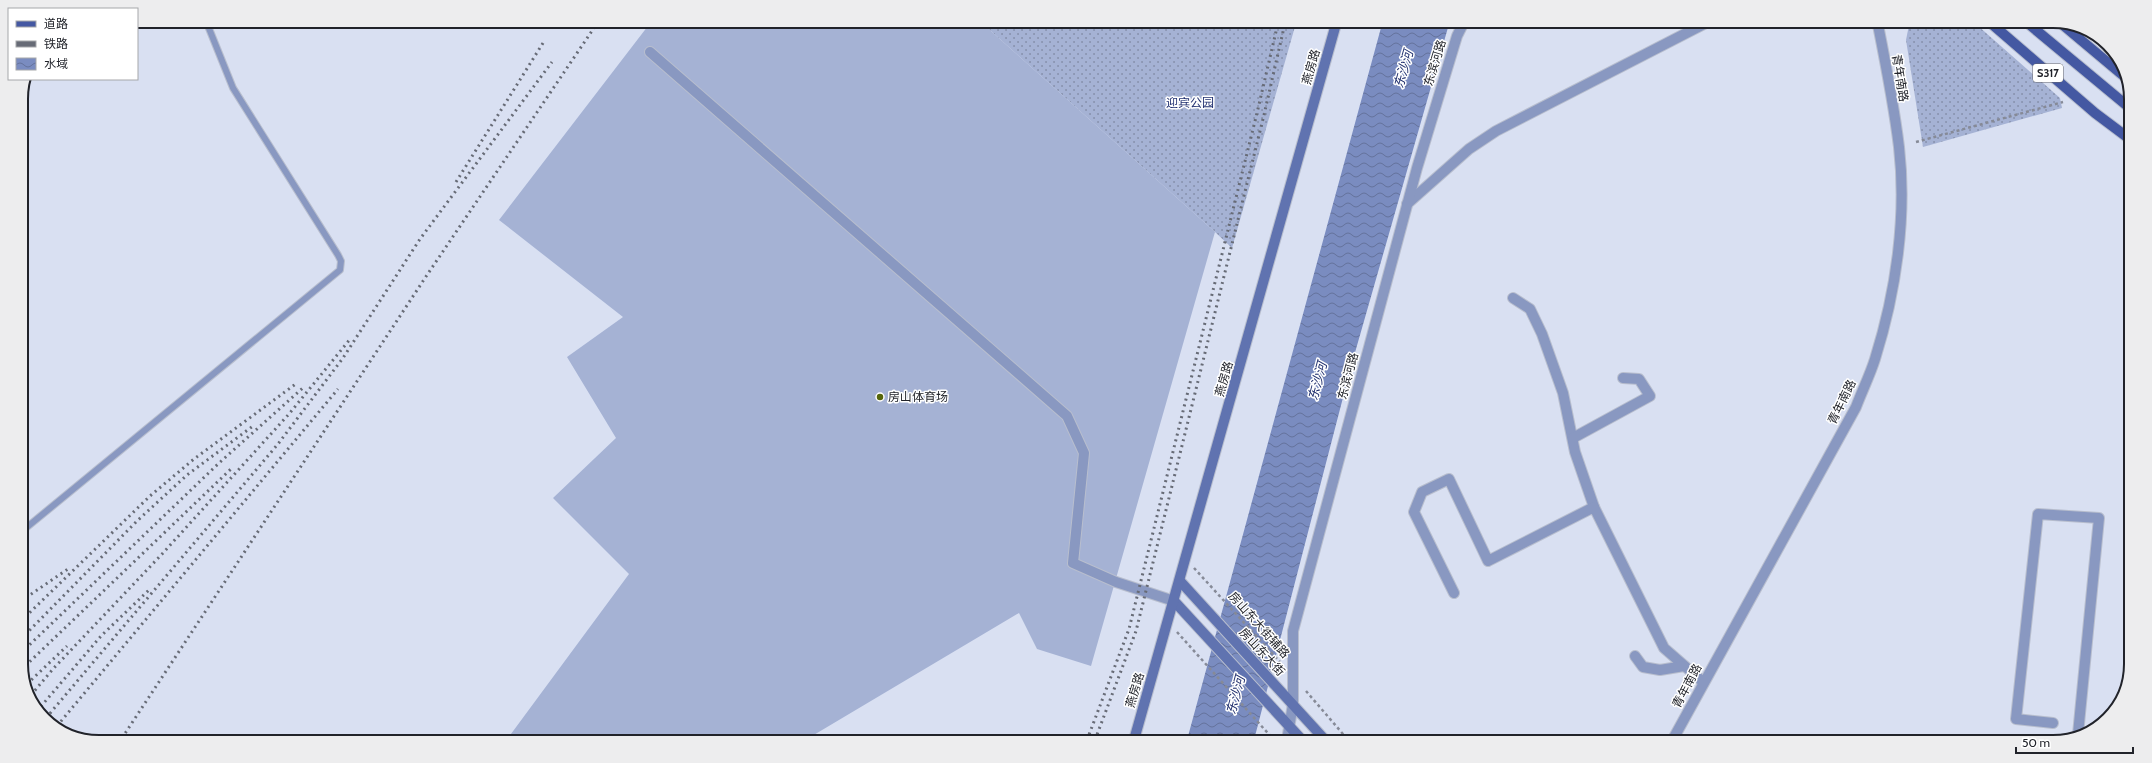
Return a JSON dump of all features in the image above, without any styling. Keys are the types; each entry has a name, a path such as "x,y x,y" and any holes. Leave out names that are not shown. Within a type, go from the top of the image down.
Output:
{"main road":[{"name":"燕房路","path":"1135,735 1335,28"},
{"name":"S317","path":"1997,28 2124,135"},
{"name":"S317","path":"2034,28 2124,103"},
{"path":"2068,29 2119,72"},
{"path":"2104,120 2124,128"},
{"name":"房山东大街","path":"1180,581 1321,735"},
{"path":"1174,601 1297,735"}],"street":[{"name":"东滨河路","path":"1288,735 1293,704 1293,631 1407,204 1457,36 1461,28"},
{"path":"1407,204 1469,149 1496,131 1696,28"},
{"name":"青年南路","path":"1675,735 1703,682 1856,407 1875,360 1888,310 1899,250 1901,190 1899,147 1879,28"},
{"name":"青年南路","path":"1880,36 1883,28"},
{"path":"650,52 1067,416 1084,453 1073,563 1116,582 1174,601"},
{"path":"1513,298 1530,309 1542,334 1563,393 1573,438 1594,507 1664,648 1703,682"},
{"path":"1573,438 1650,396 1639,379 1623,378"},
{"path":"1454,594 1414,512 1422,492 1449,479 1488,561 1594,507"},
{"path":"2053,723 2016,719 2038,514 2099,518 2078,730"},
{"path":"1635,656 1644,667 1660,670 1684,666"}],"lane":[{"path":"28,526 340,270 341,261 338,255 233,88 209,28"}],"path":[{"path":"1916,142 2066,102"},
{"name":"房山东大街辅路","path":"1186,560 1284,665 1344,735"},
{"path":"1187,644 1270,735"}],"green space":[{"name":"房山体育场","path":"646,28 988,28 1215,232 1091,666 1037,649 1019,613 814,735 510,735 629,574 553,498 616,438 567,357 623,317 499,220"},
{"name":"迎宾公园","path":"988,28 1295,28 1232,248"},
{"path":"1908,28 1980,28 2060,98 2062,108 1923,147 1906,40"}],"water":[{"name":"东沙河","path":"1381,28 1448,28 1352,363 1255,735 1188,735"}],"railway":[{"path":"124,735 427,275 594,28"},
{"path":"1089,735 1129,629 1277,28"},
{"path":"1097,735 1136,631 1264,115 1284,28"},
{"path":"456,182 543,43"},
{"path":"49,714 278,444 343,358 420,239 552,62"},
{"path":"34,692 53,669 163,553 289,414 351,338"},
{"path":"28,614 150,496 194,459 297,383"},
{"path":"28,646 218,464 305,386"},
{"path":"60,723 338,389"},
{"path":"28,632 137,521 187,475 253,426"},
{"path":"28,663 232,468"},
{"path":"28,596 68,569"},
{"path":"42,705 101,636 150,589"},
{"path":"30,681 67,646"}],"place":[{"name":"房山体育场","path":"880,397"}]}
